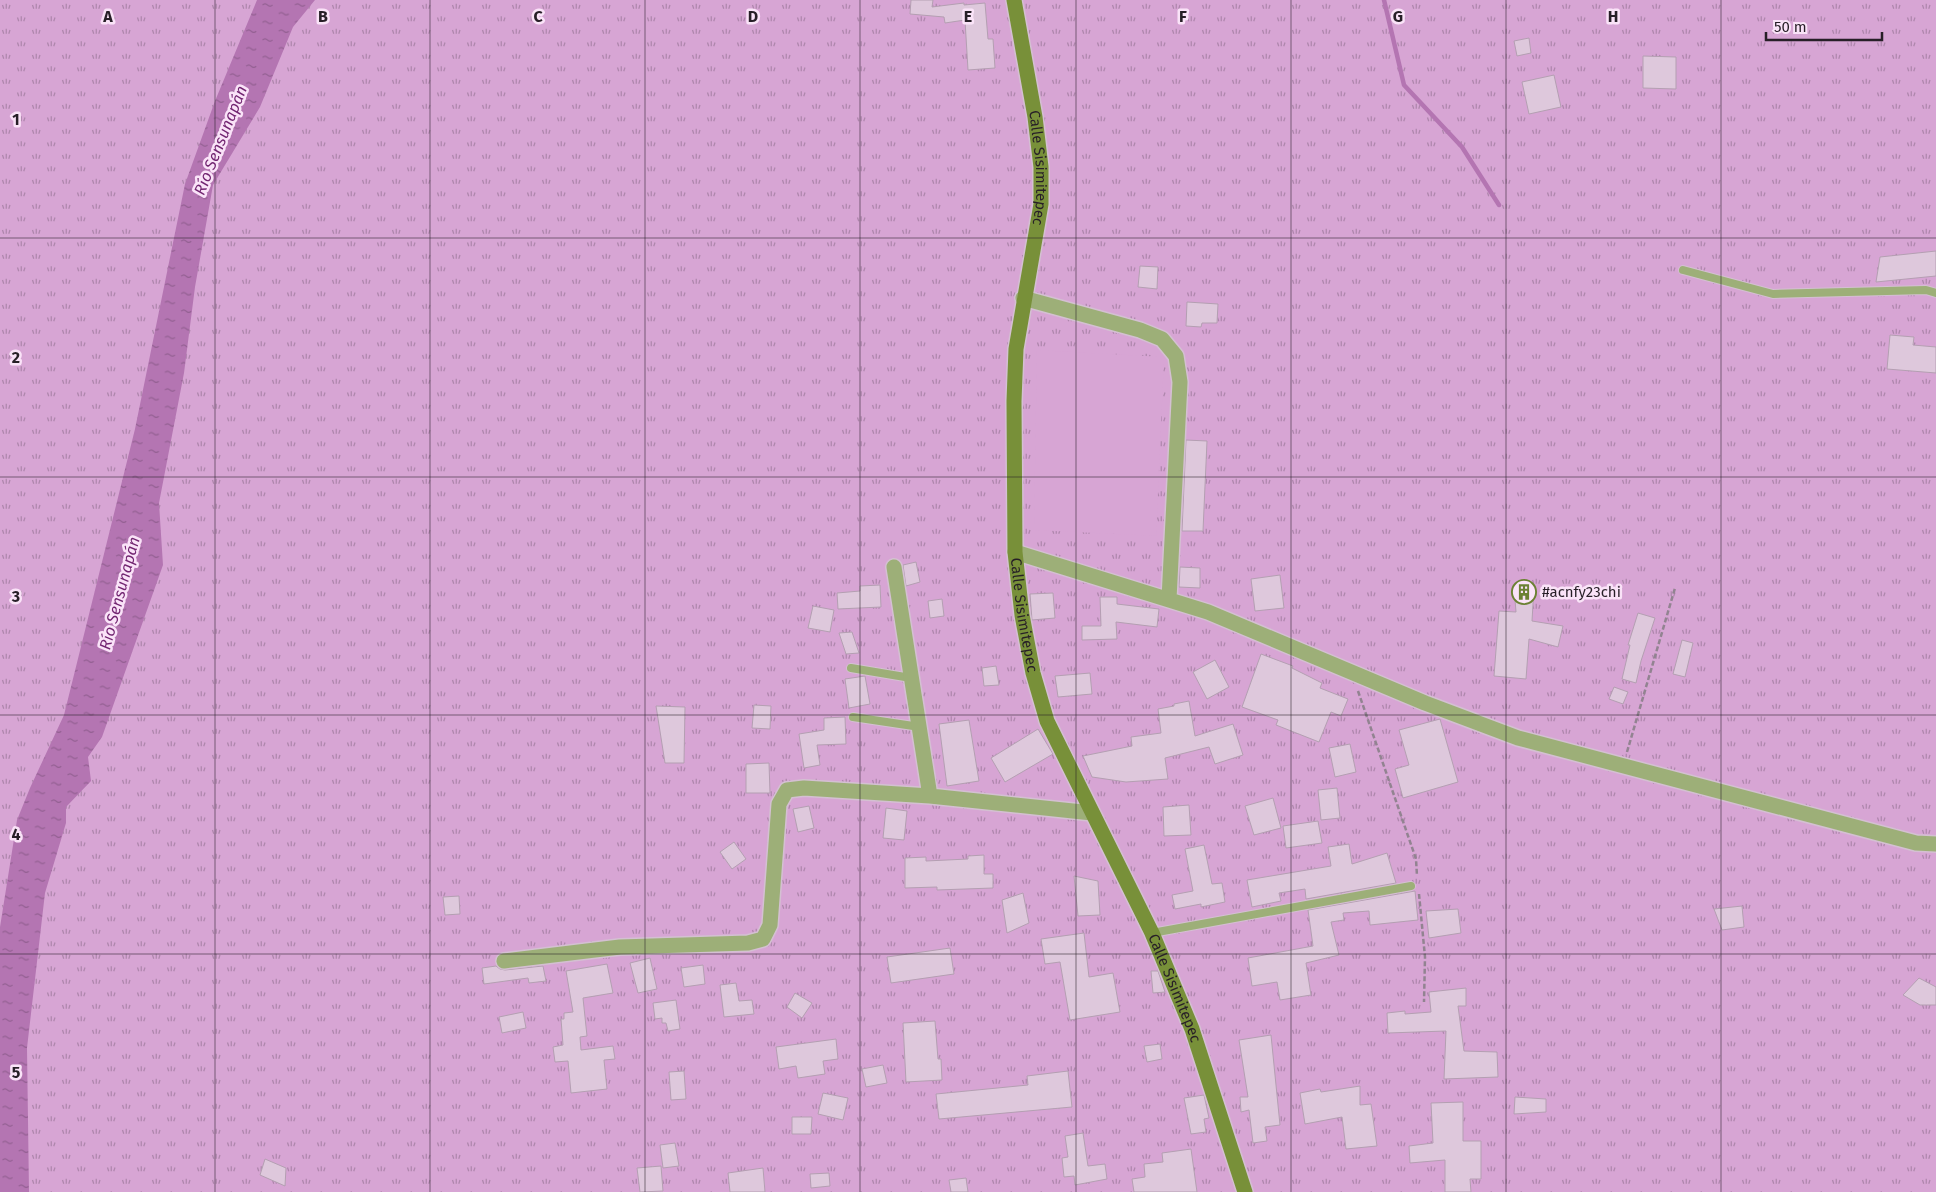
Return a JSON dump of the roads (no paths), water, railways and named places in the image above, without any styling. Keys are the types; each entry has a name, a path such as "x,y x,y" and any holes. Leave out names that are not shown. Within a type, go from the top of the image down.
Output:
{"street":[{"name":"Calle Sisimitepec","path":"1014,0 1035,116 1041,168 1039,213 1023,298 1016,349 1014,401 1014,552 1022,615 1033,673 1047,721 1152,933 1192,1029 1245,1192"},
{"path":"1023,298 1140,330 1162,339 1176,356 1180,382 1169,599"},
{"path":"1014,552 1208,612 1425,703 1518,738 1916,843 1936,844"},
{"path":"894,568 930,796"},
{"path":"504,961 620,947 748,943 764,939 770,925 779,804 787,790 804,788 930,796 1092,813"}],"lane":[{"path":"1683,270 1773,294 1926,290 1936,294"},
{"path":"851,668 911,678"},
{"path":"853,717 920,727"},
{"path":"1152,933 1415,888"}],"water":[{"name":"Río Sensunapán","path":"257,0 315,0 293,27 260,107 213,185 195,287 184,373 159,503 163,565 102,737 88,757 91,781 66,807 66,823 45,893 27,1048 29,1192 0,1192 0,927 17,820 64,715 135,429 185,184 215,101"}],"waterway":[{"path":"1384,0 1404,85 1462,147 1499,205"}],"place":[{"name":"#acnfy23chi","path":"1524,592"}]}
